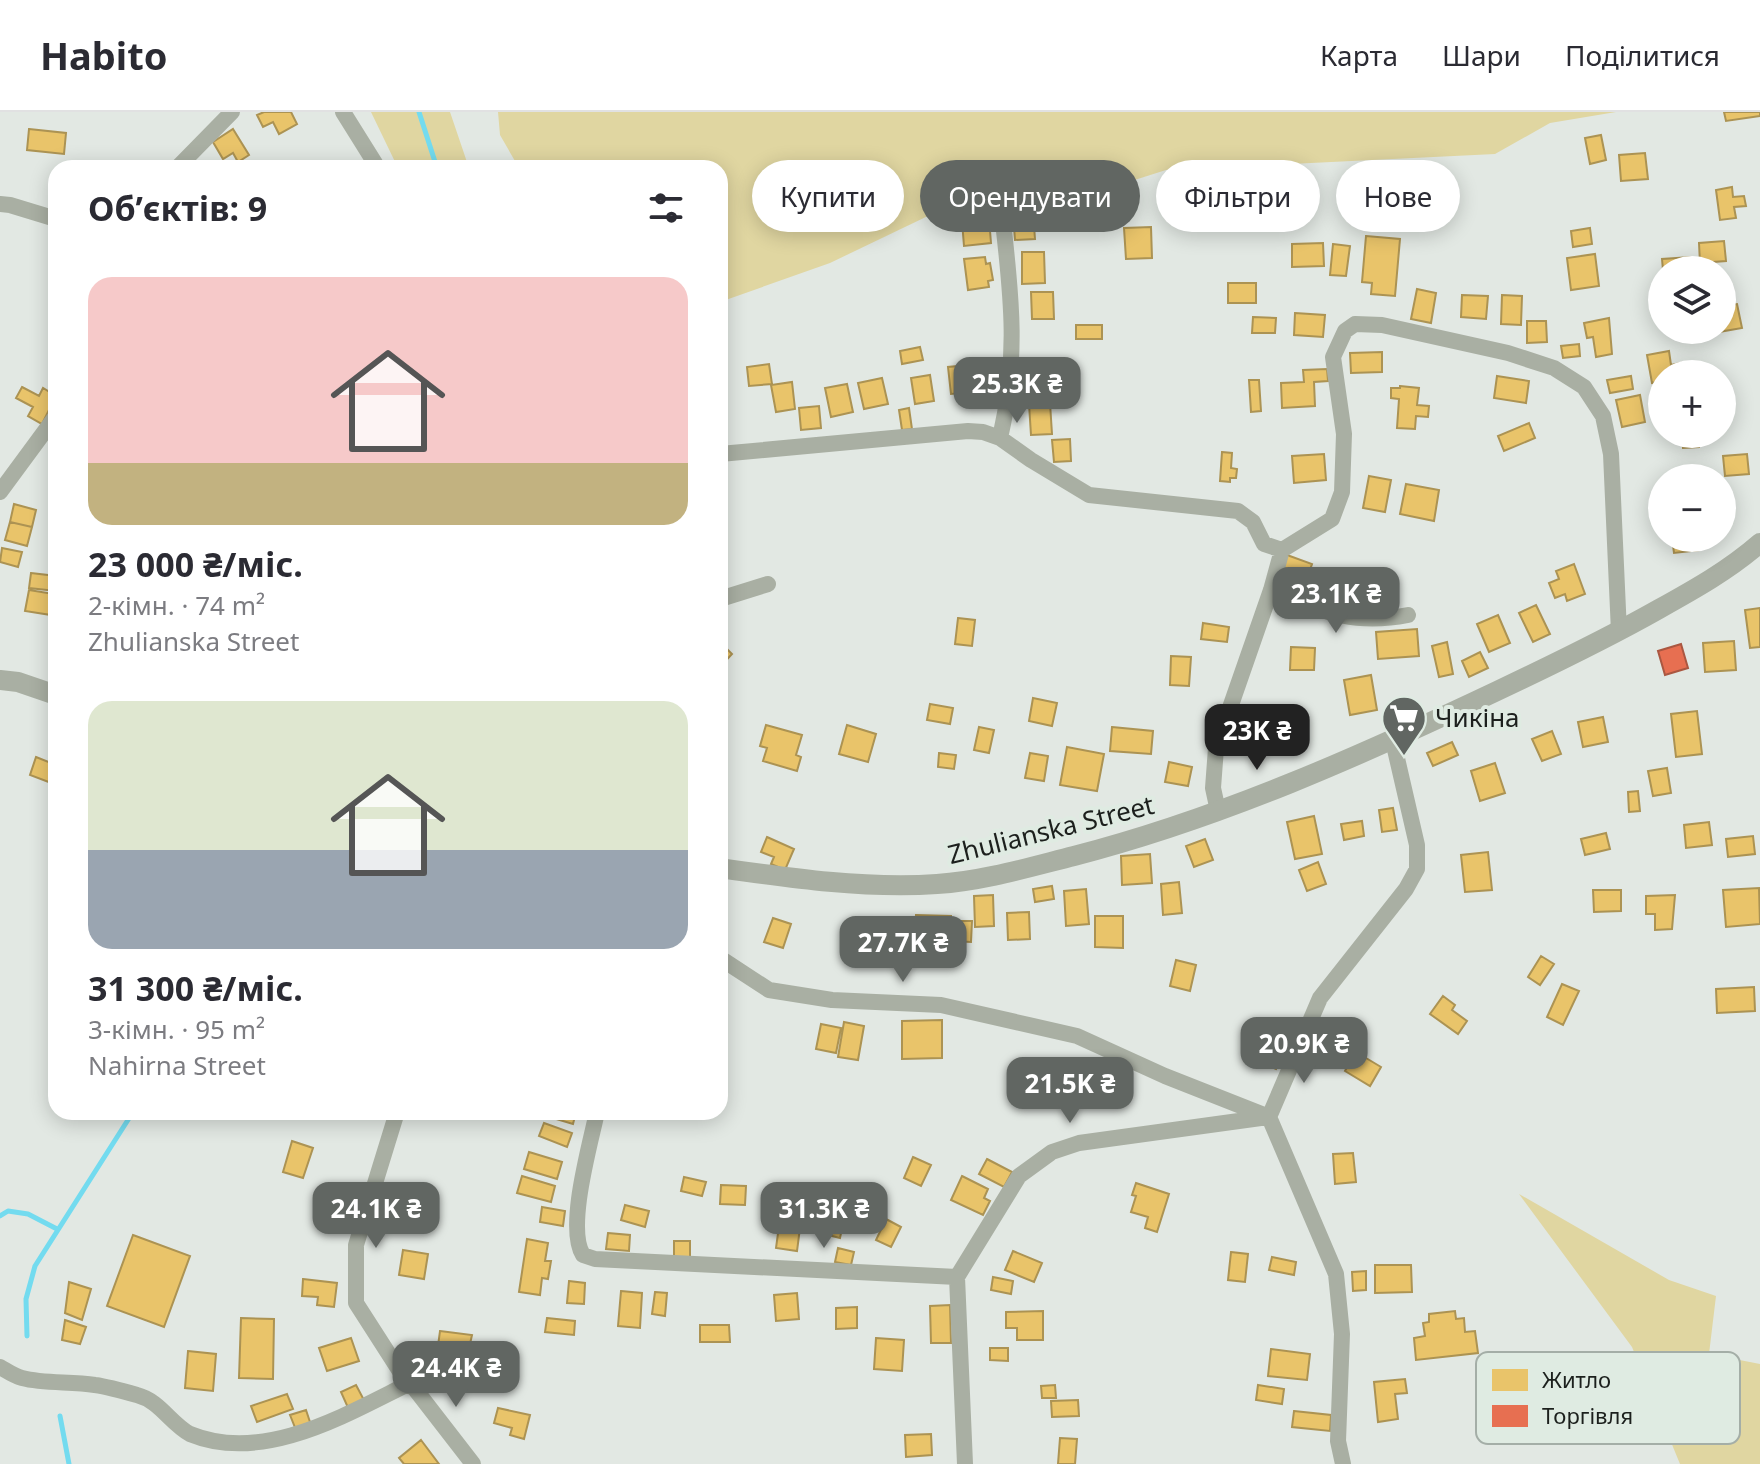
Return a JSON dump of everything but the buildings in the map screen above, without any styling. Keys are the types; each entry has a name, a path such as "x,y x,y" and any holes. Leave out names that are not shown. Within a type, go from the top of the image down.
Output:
{"street":[{"path":"185,160 232,112"},
{"path":"343,112 373,160"},
{"path":"0,204 48,217"},
{"path":"1000,438 1011,381 1013,346 1013,310 1004,232"},
{"path":"1218,811 1213,788 1216,748 1282,550 1332,519 1342,492 1344,434 1333,357 1345,331 1355,324 1382,325 1508,353 1554,368 1584,387 1603,416 1611,454 1619,632"},
{"path":"0,492 48,427"},
{"path":"728,453 983,432 1000,438 1089,495 1238,511 1253,522 1264,544 1282,550"},
{"name":"Zhulianska Street","path":"728,869 876,883 938,884 1120,844 1218,811 1393,741 1619,632 1722,574 1760,543"},
{"path":"728,596 768,584"},
{"path":"1271,590 1330,615 1384,619 1408,615"},
{"path":"0,680 18,682 48,692"},
{"path":"1269,1117 1320,998 1406,889 1417,869 1417,845 1393,741"},
{"path":"728,963 769,990 832,1000 941,1005 1077,1036 1165,1076 1269,1117 1336,1274 1342,1334 1338,1441 1343,1464"},
{"path":"965,1464 957,1277 1019,1176 1052,1152 1079,1143 1269,1117"},
{"path":"395,1120 356,1245 356,1303 408,1384 473,1464"},
{"path":"595,1120 579,1200 577,1246 583,1255 595,1259 957,1277"},
{"path":"0,1367 20,1378 96,1385 141,1396 163,1408 188,1433 208,1441 246,1448 286,1441 326,1425 408,1384"}],"shaded area":[{"path":"371,112 450,112 466,160 394,160"},
{"path":"498,112 1616,112 1550,123 1495,154 1320,163 1320,160 1156,160 1156,173 1140,178 1140,160 920,160 920,220 904,227 904,160 752,160 752,232 895,232 830,263 728,299 728,160 514,160 500,135"},
{"path":"1519,1194 1669,1280 1716,1296 1709,1352 1634,1352"},
{"path":"1740,1360 1760,1364 1760,1464 1680,1464 1672,1444 1740,1444"}],"waterway":[{"path":"419,112 434,160"},
{"path":"27,1336 26,1299 35,1266 128,1120"},
{"path":"0,1216 8,1211 28,1214 57,1229"},
{"path":"60,1416 69,1464"}],"place":[{"name":"Чикіна","path":"1404,757"}]}
